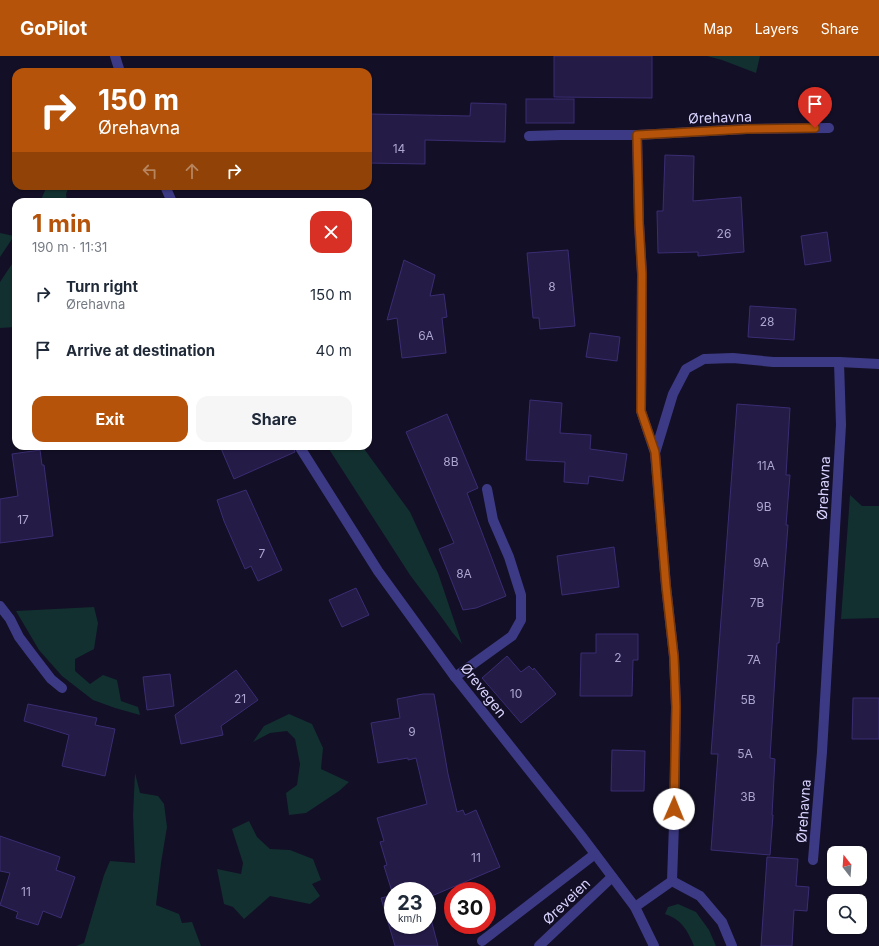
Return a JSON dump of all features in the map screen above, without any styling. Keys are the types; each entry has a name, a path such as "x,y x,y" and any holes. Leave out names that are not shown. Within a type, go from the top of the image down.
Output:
{"street":[{"path":"115,56 119,68"},
{"name":"Ørehavna","path":"529,136 637,135 747,129 829,128"},
{"path":"637,135 642,274 641,411 655,452 666,586 674,657 676,707 672,881"},
{"path":"655,452 673,394 686,369 704,359 733,358 773,362 839,362 879,364"},
{"name":"Ørehavna","path":"813,860 822,744 841,425 839,362"},
{"name":"Ørevegen","path":"302,450 378,571 455,677 635,907 654,946"},
{"path":"455,677 512,636 521,620 521,595 493,520 487,489"},
{"path":"0,606 10,619 31,654 51,679 62,688"},
{"path":"482,941 595,854"},
{"name":"Øreveien","path":"539,946 612,876"},
{"path":"635,907 672,881"},
{"path":"672,881 700,896 722,922 732,946"}],"green space":[{"path":"707,56 760,56 756,73"},
{"path":"45,190 68,190 66,198 42,198"},
{"path":"0,233 12,236 12,239 0,257"},
{"path":"12,264 12,327 0,328 0,282"},
{"path":"330,450 365,450 410,512 438,573 462,644 410,575"},
{"path":"850,495 862,506 879,506 879,618 841,619"},
{"path":"94,607 98,623 94,649 75,659 75,671 90,684 103,675 117,680 121,701 138,707 140,715 93,700 62,676 39,650 16,611"},
{"path":"289,714 312,724 323,748 321,769 349,782 339,791 306,813 289,815 286,793 297,785 300,764 295,739 287,731 270,733 253,742 264,726"},
{"path":"135,773 140,793 158,796 164,804 167,827 156,905 179,914 182,923 192,922 201,946 76,946 84,943 104,875 110,861 135,863 133,815"},
{"path":"249,821 257,837 270,849 290,850 313,859 321,880 312,884 320,896 310,904 270,896 244,919 233,907 224,904 217,869 241,874 243,863 232,829"},
{"path":"678,904 696,912 709,930 716,946 694,946 689,935 680,922 665,914 668,907"}],"building":[{"path":"554,56 652,56 652,98 554,97"},
{"path":"526,99 574,99 574,123 526,123"},
{"path":"471,103 506,104 505,142 425,140 425,164 372,163 372,114 470,116"},
{"path":"665,155 694,156 693,201 741,197 744,252 698,256 698,252 658,253 657,211 663,211"},
{"path":"827,232 831,261 805,265 801,236"},
{"path":"568,250 575,326 540,329 539,318 533,318 527,253"},
{"path":"404,260 435,275 430,296 444,294 447,317 442,318 446,353 402,358 397,318 387,320"},
{"path":"750,306 796,309 794,340 748,337"},
{"path":"590,333 620,337 617,361 586,357"},
{"path":"530,400 562,403 560,433 591,435 590,449 627,454 623,481 589,476 588,484 564,482 565,462 526,460"},
{"path":"737,404 790,408 786,475 790,475 786,525 788,525 779,643 777,643 770,758 775,759 770,855 711,850 718,754 711,754"},
{"path":"447,414 478,488 467,493 506,596 476,608 463,610 439,549 454,543 406,432"},
{"path":"40,450 42,465 44,465 53,536 0,543 0,499 18,496 12,454"},
{"path":"222,450 294,450 295,452 234,479"},
{"path":"246,490 282,570 258,581 251,566 245,569 224,521 217,500"},
{"path":"614,547 619,587 562,595 557,556"},
{"path":"356,588 369,615 342,627 329,600"},
{"path":"596,634 638,634 638,660 633,660 632,696 580,696 581,653 596,653"},
{"path":"507,656 521,672 529,666 533,670 534,668 556,694 521,723 482,678"},
{"path":"236,670 258,700 221,726 223,735 181,744 175,715"},
{"path":"170,674 174,706 147,710 143,677"},
{"path":"423,694 434,694 448,774 457,812 463,810 465,815 476,810 500,867 465,882 444,882 444,891 436,894 436,882 389,882 384,866 387,865 380,842 384,841 377,818 427,804 416,758 378,763 371,723 400,718 397,699"},
{"path":"853,698 879,698 879,739 852,739"},
{"path":"28,704 97,718 95,725 115,729 105,776 62,766 69,735 24,721"},
{"path":"612,750 645,751 644,791 611,791"},
{"path":"0,836 60,857 56,870 75,877 61,918 43,911 38,925 16,918 18,912 0,905 10,873 0,871"},
{"path":"767,857 798,859 796,886 809,887 807,911 794,910 792,946 761,946"},
{"path":"384,897 384,908 381,898"},
{"path":"392,934 435,934 438,946 395,946"}],"route":[{"path":"674,809 676,707 674,657 666,586 655,452 641,411 643,325 637,135 747,129 815,128"}]}
